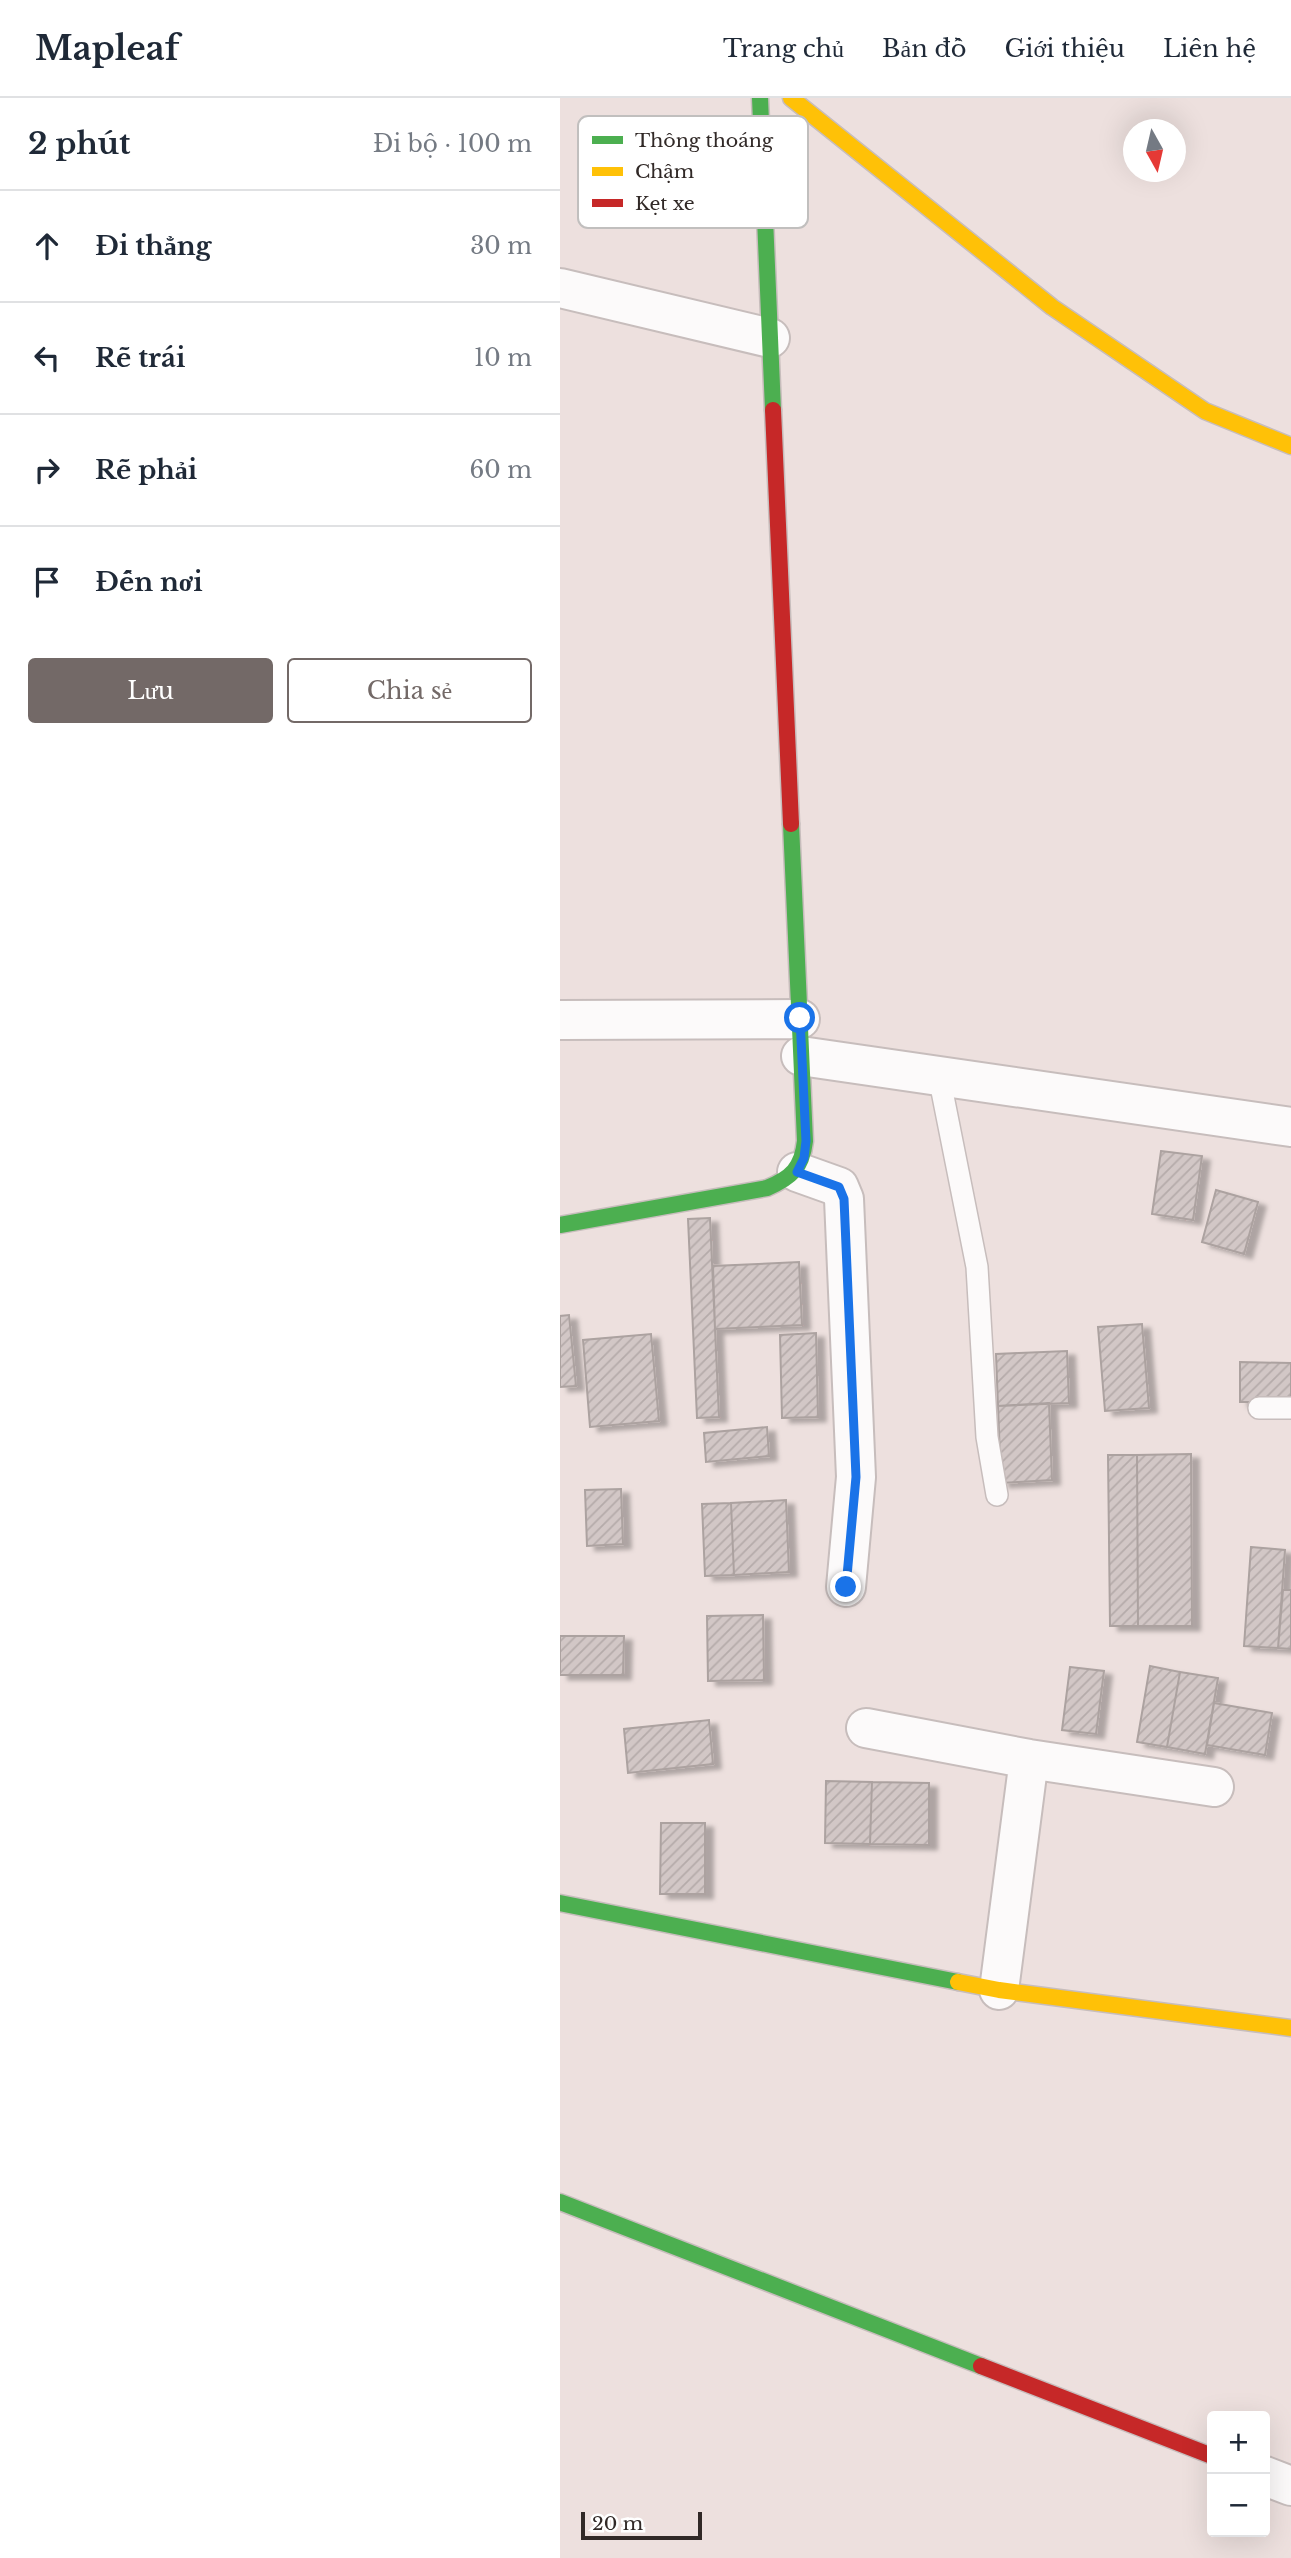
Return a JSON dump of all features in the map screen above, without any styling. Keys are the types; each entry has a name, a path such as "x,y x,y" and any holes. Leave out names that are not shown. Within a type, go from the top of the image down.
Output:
{"street":[{"path":"760,98 761,116"},
{"path":"791,98 1052,307 1205,411 1291,446"},
{"path":"560,1226 767,1188 785,1181 797,1172 804,1158 806,1141 765,228"},
{"path":"560,288 770,338"},
{"path":"560,1020 800,1018"},
{"path":"801,1056 1291,1127"},
{"path":"797,1172 839,1187 844,1199 856,1477 846,1587"},
{"path":"866,1728 1029,1759 1214,1787"},
{"path":"999,1990 1029,1759"},
{"path":"560,1903 999,1990 1291,2028"},
{"path":"560,2202 1207,2454"},
{"path":"1270,2478 1291,2486"}],"lane":[{"path":"939,1076 977,1267 987,1437 997,1495"},
{"path":"1259,1408 1291,1408"}],"building":[{"path":"1161,1151 1202,1156 1193,1220 1152,1214"},
{"path":"1216,1190 1258,1202 1244,1254 1202,1242"},
{"path":"710,1218 719,1417 697,1418 688,1219"},
{"path":"799,1262 802,1325 715,1329 713,1266"},
{"path":"569,1315 576,1386 560,1387 560,1316"},
{"path":"1142,1324 1149,1408 1105,1411 1098,1327"},
{"path":"816,1333 818,1417 782,1418 780,1335"},
{"path":"651,1334 659,1421 590,1427 583,1340"},
{"path":"1067,1351 1069,1403 998,1406 996,1354"},
{"path":"1240,1362 1291,1363 1291,1402 1240,1402"},
{"path":"1049,1403 1052,1480 1001,1483 998,1406"},
{"path":"767,1427 769,1456 706,1462 704,1433"},
{"path":"1191,1454 1192,1626 1138,1626 1137,1455"},
{"path":"1108,1455 1137,1455 1138,1626 1110,1626"},
{"path":"621,1489 623,1544 587,1546 585,1490"},
{"path":"786,1500 789,1572 734,1575 731,1503"},
{"path":"731,1503 734,1575 705,1576 702,1504"},
{"path":"1251,1547 1285,1550 1278,1648 1244,1646"},
{"path":"1283,1590 1291,1590 1291,1649 1278,1648"},
{"path":"763,1615 764,1680 708,1681 707,1616"},
{"path":"560,1636 624,1636 623,1675 560,1675"},
{"path":"1150,1666 1180,1672 1167,1747 1137,1742"},
{"path":"1070,1667 1104,1671 1096,1734 1062,1730"},
{"path":"1180,1672 1218,1678 1205,1754 1167,1747"},
{"path":"1214,1703 1272,1713 1265,1755 1207,1745"},
{"path":"709,1720 713,1764 628,1773 624,1729"},
{"path":"826,1781 872,1782 870,1844 825,1843"},
{"path":"872,1782 929,1783 929,1845 870,1844"},
{"path":"661,1823 705,1823 705,1894 660,1894"}],"traffic: fast":[{"path":"760,98 761,116"},
{"path":"765,228 773,410"},
{"path":"560,1225 767,1188 789,1176 798,1165 805,1141 791,824"},
{"path":"560,1903 958,1982"},
{"path":"560,2202 981,2366"}],"traffic: slow":[{"path":"791,98 1052,307 1205,411 1291,446"},
{"path":"958,1982 999,1990 1291,2028"}],"traffic: jam":[{"path":"773,410 791,824"},
{"path":"981,2366 1207,2454"}],"route":[{"path":"800,1018 806,1141 804,1158 797,1172 839,1187 844,1199 856,1477 846,1587"}]}
